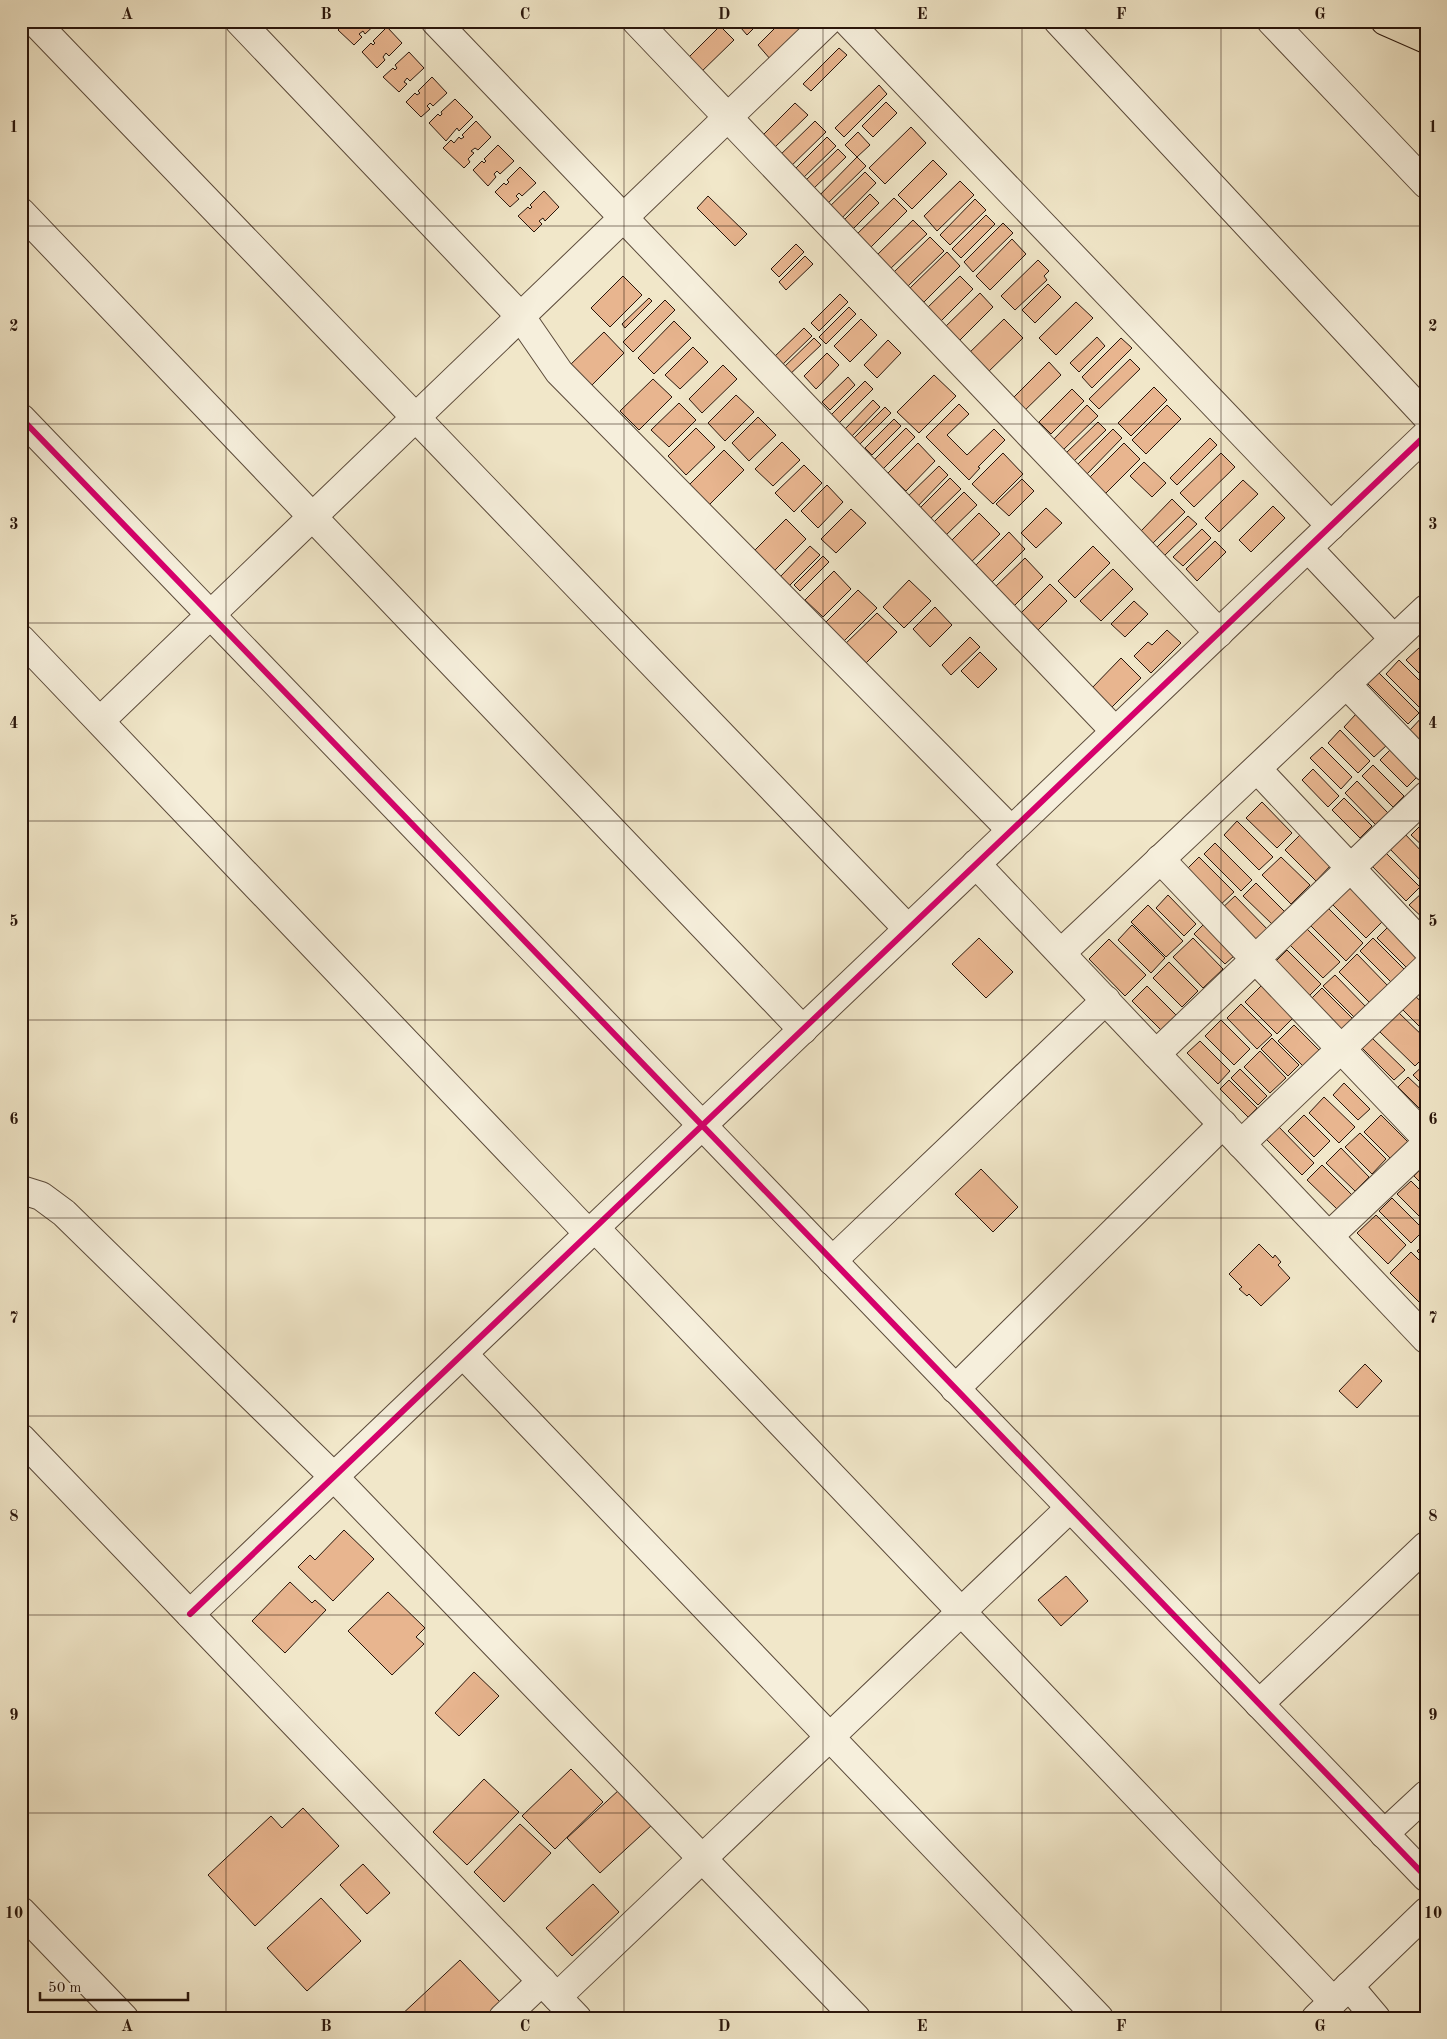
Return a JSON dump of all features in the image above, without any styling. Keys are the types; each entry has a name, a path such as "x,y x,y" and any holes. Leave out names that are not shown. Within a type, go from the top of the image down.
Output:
{"main road":[{"path":"1385,21 1426,39"}],"street":[{"path":"34,21 908,929"},
{"path":"239,21 521,316 559,372 1011,830"},
{"path":"435,21 1116,731"},
{"path":"636,21 1219,632"},
{"path":"100,722 828,21"},
{"path":"847,21 1331,526"},
{"path":"1058,21 1426,416"},
{"path":"1271,21 1426,184"},
{"path":"21,212 803,1030"},
{"path":"21,418 1426,1877"},
{"path":"190,1614 1426,435"},
{"path":"1308,548 1394,639"},
{"path":"1061,953 1426,609"},
{"path":"21,639 961,1612 1333,2001 1376,2018"},
{"path":"1346,684 1426,767"},
{"path":"1256,769 1426,948"},
{"path":"1156,1054 1426,796"},
{"path":"1160,859 1426,1138"},
{"path":"976,864 1241,1144 1424,1333"},
{"path":"1241,1144 1426,968"},
{"path":"832,1261 1106,1000"},
{"path":"955,1389 1223,1124"},
{"path":"1329,1236 1426,1144"},
{"path":"21,1192 25,1191 40,1196 64,1213 334,1477 856,2018"},
{"path":"463,1354 1099,2018"},
{"path":"21,1438 577,2018"},
{"path":"503,2018 550,1989 702,1858 1070,1508"},
{"path":"1259,1704 1426,1546"},
{"path":"1384,1834 1426,1794"},
{"path":"21,1911 124,2018"},
{"path":"1333,2001 1426,1912"}],"building":[{"path":"321,21 337,21 329,29"},
{"path":"347,21 349,23 351,21 379,21 365,34 363,31 359,34 362,37 354,45 338,30"},
{"path":"735,21 761,21 747,35"},
{"path":"782,21 805,21 808,24 771,60 758,45"},
{"path":"720,26 734,40 697,76 684,62"},
{"path":"387,27 402,43 389,56 386,53 383,57 385,60 377,68 362,52 371,43 373,45 375,43 373,41"},
{"path":"839,48 847,55 811,91 803,84"},
{"path":"409,52 424,68 410,81 407,78 404,82 407,84 399,92 383,77 393,68 395,70 397,68 395,65"},
{"path":"432,77 447,93 433,106 430,103 427,106 430,109 421,117 406,102 415,93 417,95 420,93 418,91"},
{"path":"879,85 887,94 844,137 835,128"},
{"path":"455,99 473,117 459,131 457,128 446,141 429,123 438,114 440,116 441,112"},
{"path":"886,102 897,113 873,137 862,126"},
{"path":"795,103 808,115 775,147 763,135"},
{"path":"476,121 491,137 478,150 475,148 471,151 474,153 468,159 470,162 464,168 443,148 451,140 454,143 459,137 461,139 464,137 462,135"},
{"path":"815,121 826,132 786,171 775,160"},
{"path":"911,127 926,143 885,184 869,168"},
{"path":"858,132 870,145 857,157 845,145"},
{"path":"827,137 836,146 800,181 792,172"},
{"path":"498,145 514,161 500,174 497,171 494,174 496,177 488,186 473,170 482,161 484,163 486,161 484,159"},
{"path":"838,149 846,157 812,190 804,182"},
{"path":"857,157 866,166 823,208 815,200"},
{"path":"933,160 947,174 912,209 898,195"},
{"path":"520,167 536,183 522,196 519,193 516,196 519,199 510,207 495,192 504,183 506,185 509,182 507,180"},
{"path":"865,172 876,183 835,225 823,213"},
{"path":"960,181 974,195 937,231 924,216"},
{"path":"544,191 559,207 545,221 543,218 539,221 542,224 534,232 518,216 528,207 530,209 532,207 530,205"},
{"path":"870,194 879,203 852,230 843,221"},
{"path":"708,196 747,234 735,246 697,208"},
{"path":"894,198 907,211 869,249 855,236"},
{"path":"975,199 986,210 950,245 940,235"},
{"path":"986,215 995,224 961,258 952,249"},
{"path":"913,220 927,234 890,269 877,255"},
{"path":"1003,223 1013,233 973,272 964,262"},
{"path":"930,237 944,251 907,287 893,273"},
{"path":"1012,239 1026,254 990,290 976,276"},
{"path":"796,244 804,252 779,277 771,269"},
{"path":"947,252 960,266 924,302 910,288"},
{"path":"805,256 813,264 786,290 779,282"},
{"path":"1038,260 1049,271 1044,276 1047,280 1015,310 1001,296"},
{"path":"623,276 642,295 610,327 591,308"},
{"path":"960,276 973,289 940,322 926,309"},
{"path":"1048,284 1061,297 1035,323 1022,310"},
{"path":"980,293 993,307 957,343 943,329"},
{"path":"840,294 848,302 819,331 811,323"},
{"path":"649,298 652,301 625,328 622,324"},
{"path":"665,300 675,310 633,352 623,342"},
{"path":"1076,302 1093,318 1056,355 1039,338"},
{"path":"849,307 856,314 826,344 819,337"},
{"path":"861,319 877,335 850,362 834,346"},
{"path":"1004,319 1023,338 985,375 966,356"},
{"path":"674,321 691,338 654,374 638,358"},
{"path":"804,328 812,336 780,367 772,359"},
{"path":"604,332 624,353 589,388 568,367"},
{"path":"1097,337 1105,346 1079,372 1070,363"},
{"path":"814,338 821,345 787,377 781,370"},
{"path":"1121,338 1132,348 1092,388 1082,377"},
{"path":"888,340 901,353 877,378 864,365"},
{"path":"693,347 708,362 680,389 665,375"},
{"path":"827,353 839,365 816,389 804,376"},
{"path":"1130,359 1140,369 1099,409 1089,399"},
{"path":"1049,362 1061,375 1019,416 1007,404"},
{"path":"723,365 737,379 702,413 689,399"},
{"path":"934,375 956,396 919,433 897,412"},
{"path":"848,377 855,385 830,410 822,402"},
{"path":"653,379 672,397 639,430 620,411"},
{"path":"865,381 873,389 839,423 831,415"},
{"path":"1154,387 1167,400 1131,436 1118,423"},
{"path":"1072,389 1084,401 1051,434 1039,422"},
{"path":"736,395 754,412 725,441 708,423"},
{"path":"873,400 880,407 851,437 844,430"},
{"path":"679,403 696,420 669,447 651,430"},
{"path":"959,404 969,414 947,435 967,455 994,429 1005,440 978,467 980,468 969,480 926,437"},
{"path":"1087,405 1098,416 1062,451 1052,441"},
{"path":"1167,405 1181,419 1146,454 1132,440"},
{"path":"885,407 891,413 858,446 852,440"},
{"path":"758,417 776,435 749,461 732,443"},
{"path":"894,419 901,426 872,455 865,448"},
{"path":"1098,422 1106,430 1073,462 1065,454"},
{"path":"696,428 715,447 686,475 668,456"},
{"path":"906,428 915,437 882,470 873,461"},
{"path":"1113,429 1122,438 1085,476 1075,467"},
{"path":"1210,438 1217,445 1177,485 1170,478"},
{"path":"782,442 800,460 773,486 755,469"},
{"path":"918,443 935,461 906,491 888,473"},
{"path":"1124,443 1140,459 1102,497 1086,481"},
{"path":"724,450 744,470 707,507 687,487"},
{"path":"1003,453 1023,474 993,504 972,484"},
{"path":"1221,453 1235,467 1194,507 1180,493"},
{"path":"1144,462 1166,483 1152,497 1130,476"},
{"path":"804,465 822,483 794,512 775,493"},
{"path":"939,466 948,475 914,510 904,500"},
{"path":"950,478 961,489 926,523 916,512"},
{"path":"1022,479 1034,491 1009,516 996,504"},
{"path":"1243,480 1258,494 1219,532 1205,518"},
{"path":"827,485 843,502 818,528 801,511"},
{"path":"964,492 977,505 944,537 932,524"},
{"path":"1172,499 1185,512 1153,543 1141,531"},
{"path":"1273,506 1285,518 1251,552 1239,540"},
{"path":"1046,508 1062,523 1036,548 1021,533"},
{"path":"851,509 866,523 836,553 821,539"},
{"path":"979,513 1000,534 967,566 947,545"},
{"path":"1188,516 1197,524 1164,556 1156,548"},
{"path":"786,519 806,539 773,572 753,552"},
{"path":"1202,529 1211,538 1183,566 1173,557"},
{"path":"1009,532 1025,549 990,584 973,568"},
{"path":"1215,541 1226,552 1197,581 1186,569"},
{"path":"810,546 820,555 789,586 780,577"},
{"path":"1093,546 1110,563 1075,598 1058,581"},
{"path":"823,556 829,562 800,591 794,585"},
{"path":"1025,558 1043,577 1014,606 995,587"},
{"path":"1113,569 1133,589 1101,621 1080,601"},
{"path":"834,571 851,589 823,617 805,600"},
{"path":"909,580 931,601 904,628 883,607"},
{"path":"1050,584 1067,601 1032,636 1015,619"},
{"path":"858,590 877,608 844,641 825,623"},
{"path":"1134,601 1148,614 1125,637 1111,624"},
{"path":"935,607 952,625 930,647 913,629"},
{"path":"877,613 897,632 863,666 843,646"},
{"path":"1167,630 1181,643 1151,673 1134,656 1148,642 1152,645"},
{"path":"1426,634 1426,645 1420,640"},
{"path":"970,637 980,647 951,675 942,665"},
{"path":"1420,647 1426,653 1426,680 1406,660"},
{"path":"980,652 997,669 978,688 961,671"},
{"path":"1121,658 1141,678 1110,709 1091,689"},
{"path":"1399,660 1426,687 1426,706 1422,710 1386,674"},
{"path":"1378,672 1419,713 1408,724 1367,683"},
{"path":"1356,714 1387,745 1374,757 1344,727"},
{"path":"1424,715 1426,717 1426,746 1410,730"},
{"path":"1340,730 1370,761 1358,773 1328,743"},
{"path":"1394,746 1421,773 1407,787 1380,760"},
{"path":"1322,747 1352,777 1341,789 1310,758"},
{"path":"1373,765 1404,796 1393,807 1362,776"},
{"path":"1313,769 1339,796 1328,807 1302,780"},
{"path":"1357,781 1388,813 1376,825 1345,793"},
{"path":"1344,798 1372,826 1360,838 1332,810"},
{"path":"1262,802 1292,833 1277,848 1246,818"},
{"path":"1237,821 1273,857 1259,870 1224,835"},
{"path":"1423,823 1426,825 1426,849 1411,835"},
{"path":"1403,832 1426,856 1424,884 1388,847"},
{"path":"1300,835 1331,865 1316,881 1285,850"},
{"path":"1215,843 1252,880 1241,891 1204,854"},
{"path":"1384,851 1420,887 1406,901 1370,864"},
{"path":"1199,857 1234,892 1217,908 1183,873"},
{"path":"1281,857 1310,885 1291,904 1262,875"},
{"path":"1351,876 1390,914 1366,938 1328,900"},
{"path":"1256,883 1285,912 1272,924 1243,896"},
{"path":"1423,892 1426,894 1426,921 1409,905"},
{"path":"1168,895 1196,924 1184,936 1156,908"},
{"path":"1235,896 1269,931 1254,946 1219,911"},
{"path":"1322,902 1363,943 1346,961 1304,919"},
{"path":"1148,905 1183,941 1166,957 1131,922"},
{"path":"1394,921 1426,953 1409,970 1377,938"},
{"path":"1300,922 1340,962 1323,978 1284,939"},
{"path":"1132,925 1165,958 1151,973 1118,940"},
{"path":"1203,925 1234,956 1225,964 1194,934"},
{"path":"979,938 1013,972 986,998 952,964"},
{"path":"1193,938 1223,969 1203,988 1173,957"},
{"path":"1373,938 1407,972 1394,985 1360,951"},
{"path":"1109,939 1146,975 1125,996 1089,959"},
{"path":"1287,950 1321,984 1305,1000 1271,966"},
{"path":"1357,954 1389,987 1372,1005 1339,972"},
{"path":"1169,962 1198,991 1182,1007 1153,978"},
{"path":"1335,975 1368,1009 1357,1020 1323,986"},
{"path":"1426,983 1426,1002 1416,992"},
{"path":"1262,985 1294,1017 1277,1034 1245,1002"},
{"path":"1147,986 1177,1016 1162,1031 1132,1001"},
{"path":"1322,988 1356,1022 1342,1034 1309,1001"},
{"path":"1415,996 1426,1006 1426,1033 1402,1009"},
{"path":"1241,1004 1272,1035 1257,1049 1227,1018"},
{"path":"1399,1013 1426,1039 1426,1055 1415,1066 1380,1032"},
{"path":"1221,1020 1250,1049 1234,1065 1205,1036"},
{"path":"1294,1025 1319,1050 1303,1066 1278,1041"},
{"path":"1272,1038 1299,1065 1288,1076 1261,1049"},
{"path":"1372,1038 1405,1070 1394,1080 1362,1048"},
{"path":"1200,1041 1230,1071 1218,1084 1187,1053"},
{"path":"1260,1051 1286,1078 1270,1093 1244,1067"},
{"path":"1426,1063 1426,1088 1413,1075"},
{"path":"1240,1069 1267,1096 1258,1105 1231,1078"},
{"path":"1408,1077 1426,1094 1426,1115 1398,1087"},
{"path":"1229,1080 1257,1108 1248,1117 1220,1089"},
{"path":"1344,1083 1370,1109 1358,1120 1333,1095"},
{"path":"1324,1097 1355,1127 1339,1143 1309,1113"},
{"path":"1304,1115 1330,1141 1314,1157 1288,1131"},
{"path":"1381,1115 1413,1147 1396,1164 1364,1132"},
{"path":"1278,1126 1314,1163 1302,1175 1266,1139"},
{"path":"1360,1133 1386,1159 1372,1174 1345,1147"},
{"path":"1341,1148 1369,1177 1355,1191 1326,1163"},
{"path":"1426,1164 1426,1188 1414,1176"},
{"path":"1322,1165 1352,1195 1337,1209 1307,1180"},
{"path":"981,1169 1018,1207 993,1232 955,1194"},
{"path":"1411,1181 1426,1196 1426,1223 1397,1194"},
{"path":"1392,1198 1424,1230 1411,1243 1379,1211"},
{"path":"1376,1215 1406,1245 1388,1264 1357,1233"},
{"path":"1426,1243 1426,1260 1417,1251"},
{"path":"1259,1244 1273,1258 1275,1255 1281,1262 1278,1265 1290,1278 1261,1306 1249,1294 1247,1296 1239,1289 1242,1287 1229,1274"},
{"path":"1411,1252 1426,1267 1426,1301 1422,1305 1390,1273"},
{"path":"1365,1364 1382,1381 1357,1408 1339,1391"},
{"path":"344,1530 374,1559 333,1601 298,1567 310,1555 315,1560"},
{"path":"1066,1576 1088,1601 1061,1626 1038,1600"},
{"path":"290,1582 312,1603 315,1600 326,1610 285,1653 252,1621"},
{"path":"388,1592 425,1628 416,1637 424,1644 392,1675 348,1631"},
{"path":"474,1672 499,1696 459,1736 435,1713"},
{"path":"571,1769 603,1802 555,1849 522,1816"},
{"path":"484,1779 519,1812 467,1865 433,1832"},
{"path":"620,1789 653,1824 600,1873 567,1838"},
{"path":"303,1808 339,1846 255,1926 208,1875 271,1816 282,1828"},
{"path":"520,1824 551,1853 504,1902 474,1872"},
{"path":"363,1864 390,1893 367,1914 340,1885"},
{"path":"593,1884 619,1912 572,1956 546,1928"},
{"path":"321,1898 361,1941 307,1991 267,1948"},
{"path":"460,1960 500,2002 484,2018 398,2018"}],"cycle path":[{"path":"21,418 1426,1877"},
{"path":"190,1614 1426,435"}]}
